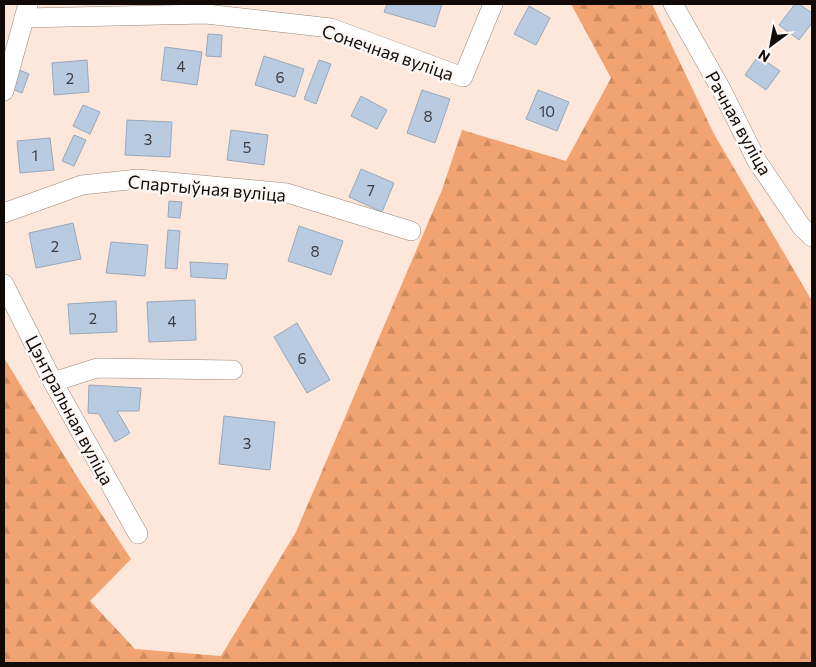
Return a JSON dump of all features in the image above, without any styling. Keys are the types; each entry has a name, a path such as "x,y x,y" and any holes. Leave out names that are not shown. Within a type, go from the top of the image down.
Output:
{"street":[{"name":"Сонечная вуліца","path":"26,11 206,14 331,28 463,77 494,4"},
{"name":"Рачная вуліца","path":"673,4 757,161 801,226 812,237"},
{"path":"4,91 26,11"},
{"name":"Спартыўная вуліца","path":"4,213 82,186 138,178 286,193 411,231"},
{"name":"Цэнтральная вуліца","path":"4,284 52,382 138,534"},
{"path":"52,382 97,368 233,370"}],"green space":[{"path":"571,4 652,4 714,134 812,301 812,663 4,663 4,358 81,483 131,559 90,601 135,649 221,656 296,532 442,190 462,130 566,161 611,78"}],"building":[{"path":"387,4 442,4 435,27 384,12"},
{"path":"795,4 799,4 812,13 812,23 799,40 779,25"},
{"path":"529,6 550,18 536,45 514,34"},
{"path":"208,34 222,35 221,57 206,56"},
{"path":"165,47 202,52 197,85 161,80"},
{"path":"264,56 304,69 295,97 255,85"},
{"path":"758,56 780,71 766,90 745,75"},
{"path":"87,60 89,92 54,95 52,63"},
{"path":"319,60 331,64 316,104 304,99"},
{"path":"17,69 29,74 22,93 10,88"},
{"path":"422,90 450,99 435,143 407,133"},
{"path":"538,90 569,102 557,131 526,119"},
{"path":"361,96 387,110 377,129 351,116"},
{"path":"83,105 100,112 90,134 73,126"},
{"path":"127,120 172,122 170,157 125,155"},
{"path":"231,130 268,135 264,165 227,160"},
{"path":"74,135 86,140 74,166 62,161"},
{"path":"50,138 54,170 20,173 17,141"},
{"path":"361,169 394,183 382,212 349,197"},
{"path":"169,201 182,202 180,218 168,217"},
{"path":"73,223 81,259 36,268 29,233"},
{"path":"299,226 343,241 331,275 288,261"},
{"path":"168,230 180,231 177,269 165,268"},
{"path":"111,242 148,245 145,276 106,273"},
{"path":"190,262 228,264 226,279 191,277"},
{"path":"195,300 196,340 149,342 147,302"},
{"path":"116,301 117,332 70,334 68,304"},
{"path":"297,323 330,380 307,393 274,337"},
{"path":"89,385 141,388 139,411 117,411 130,433 115,442 99,414 88,413"},
{"path":"224,416 275,422 270,470 219,464"}]}
